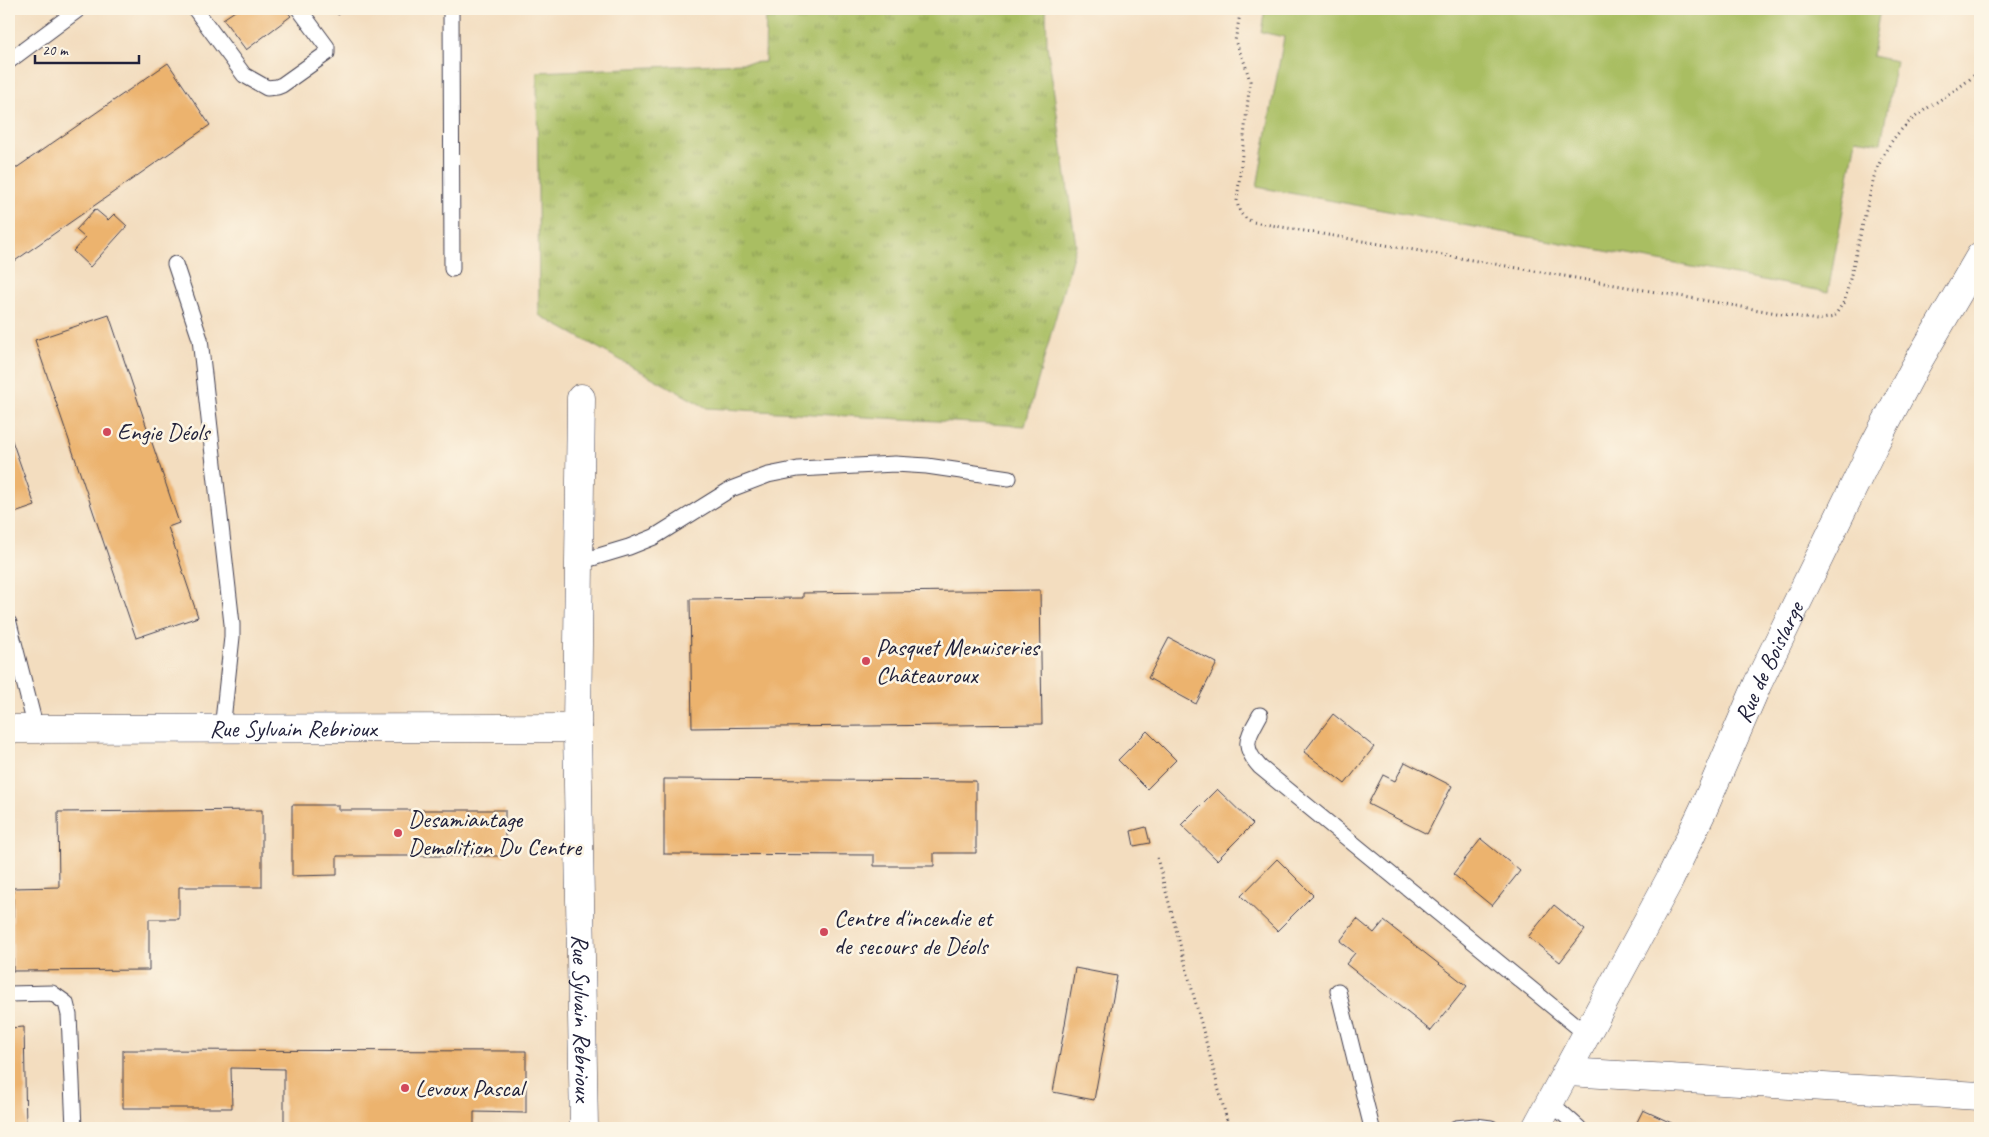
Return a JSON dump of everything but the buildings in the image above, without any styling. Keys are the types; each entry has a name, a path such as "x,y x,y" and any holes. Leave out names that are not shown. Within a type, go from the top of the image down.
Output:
{"street":[{"name":"Rue de Boislarge","path":"1536,1128 1670,879 1703,810 1758,683 1874,445 1915,367 1980,256"},
{"name":"Rue Sylvain Rebrioux","path":"581,398 577,728 584,1128"},
{"name":"Rue Sylvain Rebrioux","path":"9,729 577,728"},
{"path":"1567,1072 1980,1096"}],"lane":[{"path":"9,61 79,9"},
{"path":"196,9 244,75 256,83 269,88 282,85 327,53 327,48 299,9"},
{"path":"451,9 452,269"},
{"path":"175,264 194,319 201,348 232,624 222,730"},
{"path":"579,562 654,537 731,489 768,475 798,469 894,464 927,466 1009,478"},
{"path":"9,623 36,729"},
{"path":"1260,715 1247,740 1249,752 1260,767 1586,1034"},
{"path":"1338,991 1372,1128"},
{"path":"9,994 52,993 66,1003 69,1015 74,1128"},
{"path":"1551,1103 1579,1128"},
{"path":"1456,1128 1475,1126 1492,1128"}],"path":[{"path":"1241,9 1235,41 1246,64 1250,82 1237,201 1242,217 1253,222 1817,320 1834,317 1845,300 1874,177 1881,159 1890,144 1901,130 1925,111 1963,86 1980,70"},
{"path":"1157,858 1229,1128"}],"green space":[{"path":"766,9 1046,9 1047,45 1076,245 1025,426 707,408 539,315 537,72 765,62"},
{"path":"1265,9 1880,9 1872,56 1896,61 1881,143 1856,139 1828,292 1257,187 1284,37 1261,32"}],"place":[{"name":"Engie Déols","path":"107,432"},
{"name":"Pasquet Menuiseries Châteauroux","path":"866,661"},
{"name":"Desamiantage Demolition Du Centre","path":"398,833"},
{"name":"Centre d'incendie et de secours de Déols","path":"824,932"},
{"name":"Levoux Pascal","path":"405,1088"}]}
